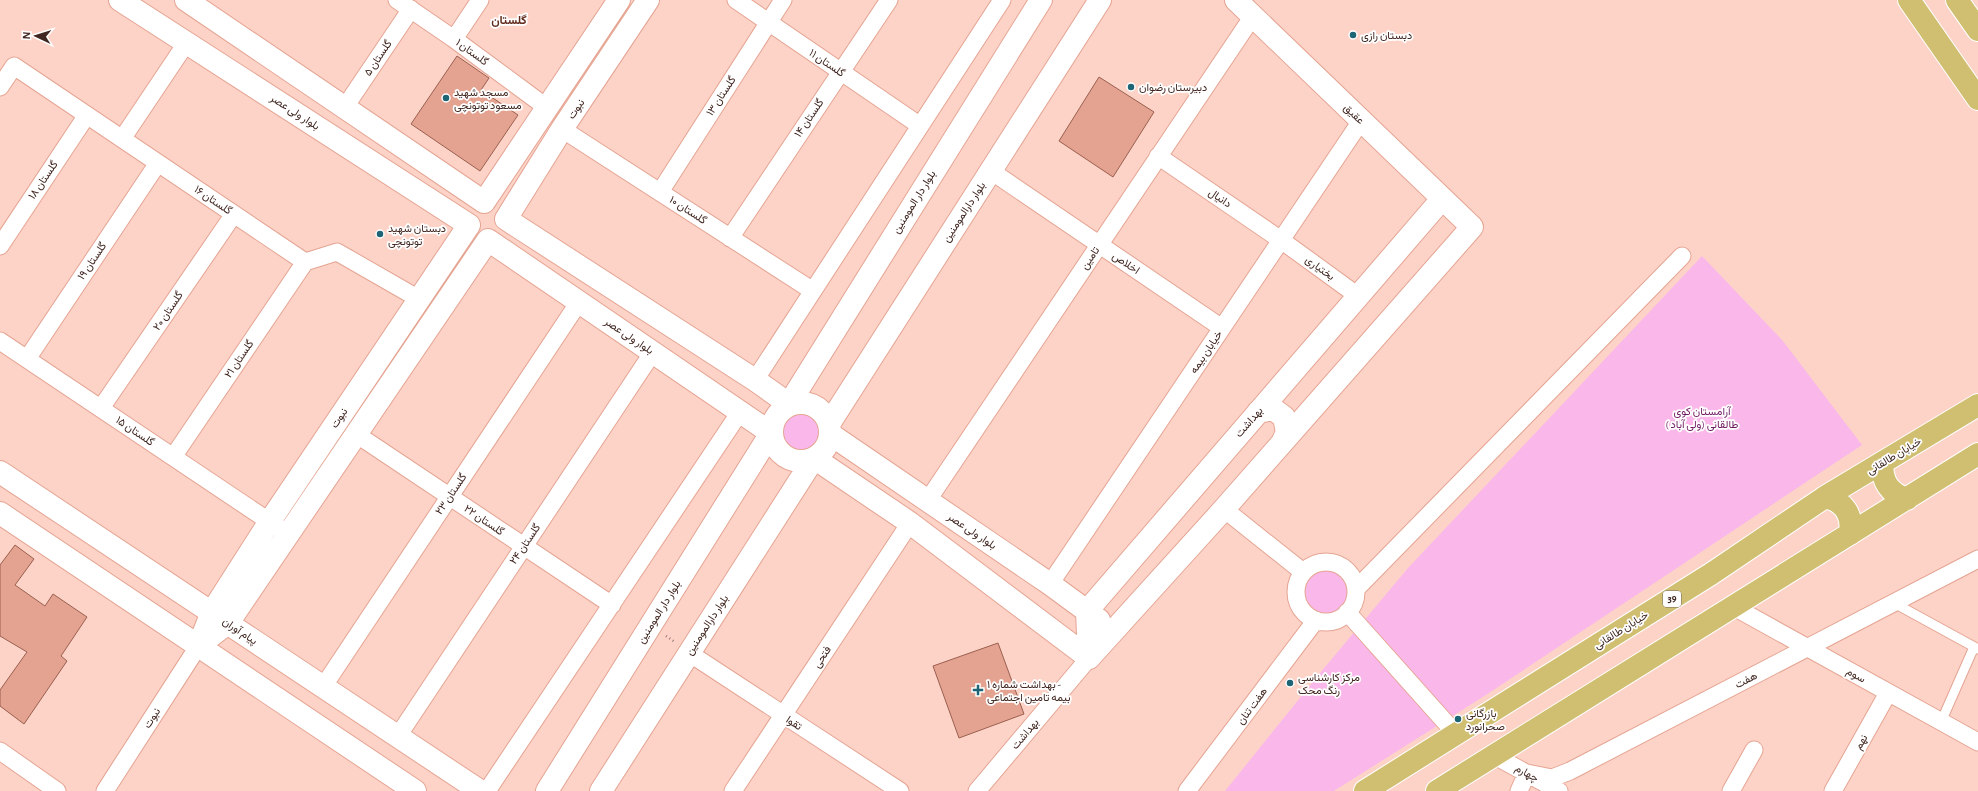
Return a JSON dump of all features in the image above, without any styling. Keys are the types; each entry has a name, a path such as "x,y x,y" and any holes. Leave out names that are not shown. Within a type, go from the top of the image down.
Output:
{"main road":[{"path":"1909,0 1978,99"},
{"path":"1957,0 1978,30"},
{"name":"خیابان طالقانی","path":"1365,791 1455,733 1711,574 1825,497 1978,405"},
{"path":"1437,791 1978,454"},
{"path":"1882,463 1882,472 1887,486 1898,495 1907,498"},
{"path":"1825,497 1833,499 1846,510 1851,526 1850,534"}],"street":[{"name":"بلوار ولی عصر","path":"120,0 469,225"},
{"path":"454,39 480,0"},
{"path":"488,240 474,234 469,225 470,213 473,208 484,202 546,107 619,0"},
{"name":"نبوت","path":"506,219 562,129 648,0"},
{"name":"گلستان ۱۱","path":"736,0 919,125"},
{"name":"گلستان ۱۳","path":"660,192 783,0"},
{"name":"گلستان ۱۴","path":"730,238 840,71 889,0"},
{"path":"755,380 919,125 1002,0"},
{"name":"بلوار دار المومنین","path":"789,404 1041,0"},
{"name":"بلوار دارالمومنین","path":"830,429 1100,0"},
{"name":"عقیق","path":"1236,0 1472,227"},
{"path":"199,3 345,107 484,202 490,202 501,208 506,219 755,380 789,404"},
{"name":"گلستان ۱","path":"404,5 454,39 546,107"},
{"name":"گلستان ۵","path":"345,107 404,5"},
{"name":"تامین","path":"928,500 1253,16"},
{"path":"122,139 187,42"},
{"name":"گلستان ۱۶","path":"0,87 14,66 305,262"},
{"path":"546,107 562,129"},
{"name":"گلستان ۱۸","path":"0,246 87,115"},
{"name":"خیابان بیمه","path":"1050,584 1361,121"},
{"name":"گلستان ۱۰","path":"562,129 813,292"},
{"name":"دانیال","path":"1158,156 1281,240"},
{"name":"گلستان ۱۹","path":"27,359 158,163"},
{"name":"اخلاص","path":"991,171 1222,328"},
{"name":"بهداشت","path":"1087,611 1442,199"},
{"name":"گلستان ۲۰","path":"101,408 234,214"},
{"path":"199,645 288,535 488,240 499,235 505,225 506,219"},
{"name":"نبوت","path":"220,618 270,521 469,225"},
{"name":"بهداشت","path":"976,791 1112,630 1224,509 1472,227"},
{"name":"بلوار ولی عصر","path":"488,240 771,433"},
{"name":"بختیاری","path":"1281,240 1358,296"},
{"path":"305,262 337,252 419,300"},
{"path":"1356,589 1682,256"},
{"name":"گلستان ۲۱","path":"174,457 305,262"},
{"name":"گلستان ۲۳","path":"323,687 579,302"},
{"name":"گلستان ۱۵","path":"0,341 270,521 288,535"},
{"name":"گلستان ۲۴","path":"398,736 653,352"},
{"path":"799,402 809,403 818,407 825,414 830,429 828,444 822,452 814,458 804,461 795,461 785,457 778,451 773,442 771,433 772,424 776,416 789,404 799,402"},
{"path":"1258,412 1274,409 1284,417 1287,432 1283,441"},
{"path":"487,791 740,412"},
{"name":"بلوار ولی عصر","path":"830,429 928,500 1050,584 1112,630"},
{"name":"بلوار دار المومنین","path":"548,791 771,433"},
{"name":"گلستان ۲۲","path":"356,434 612,605"},
{"path":"814,458 910,523 1089,658"},
{"name":"بلوار دارالمومنین","path":"601,791 814,458"},
{"name":"پیام آوران","path":"0,472 480,791"},
{"path":"1224,509 1303,572"},
{"path":"0,513 199,645 412,790"},
{"name":"فتحی","path":"733,791 910,523"},
{"name":"هفت","path":"1527,773 1552,778 1570,771 1978,559"},
{"path":"1330,562 1339,565 1348,571 1353,579 1356,589 1355,599 1347,612 1336,620 1326,622 1316,620 1304,612 1297,600 1297,586 1303,572 1315,564 1330,562"},
{"name":"سوم","path":"1734,607 1978,742"},
{"path":"1087,611 1089,658"},
{"path":"1347,612 1455,733"},
{"name":"هفت تنان","path":"1187,791 1316,620"},
{"name":"نبوت","path":"105,791 199,645"},
{"name":"تقوا","path":"689,653 783,716 900,791"},
{"name":"نهم","path":"1833,791 1888,693"},
{"path":"0,750 57,791"},
{"path":"1731,791 1754,750"},
{"name":"چهارم","path":"1495,756 1559,791"},
{"path":"1519,791 1527,773"}],"lane":[{"path":"1894,603 1976,648 1941,722"}],"path":[{"path":"651,624 689,653"}],"green space":[{"name":"آرامستان کوی طالقانی (ولی آباد )","path":"1702,256 1783,341 1862,445 1486,695 1334,791 1225,791 1320,673 1408,568"},
{"path":"805,408 809,409 819,418 822,422 822,440 813,450 805,454 795,454 787,450 778,440 777,426 781,418 791,409"},
{"path":"1331,567 1336,568 1344,574 1350,582 1350,602 1344,610 1336,616 1321,617 1316,616 1308,610 1302,602 1301,587 1302,582 1308,574 1316,568"}],"building":[{"path":"457,56 489,78 481,90 518,115 480,171 411,124"},
{"path":"1099,77 1154,112 1113,177 1059,141"},
{"path":"15,545 34,559 15,585 45,606 53,594 87,617 61,656 67,661 24,724 0,706 0,690 27,652 0,636 0,565"},
{"name":"بهداشت شماره ۱ - بیمه تامین اجتماعی","path":"998,643 1024,714 959,738 933,666"}],"place":[{"name":"دبستان رازی","path":"1353,35"},
{"name":"دبیرستان رضوان","path":"1131,87"},
{"name":"مسجد شهید مسعود توتونچی","path":"446,98"},
{"name":"دبستان شهید توتونچی","path":"380,234"},
{"name":"مرکز کارشناسی رنگ محک","path":"1290,683"},
{"name":"بهداشت شماره ۱ - بیمه تامین اجتماعی","path":"978,690"},
{"name":"بازرگانی صحرانورد","path":"1458,719"}],"district":[{"name":"گلستان","path":"509,20"}]}
